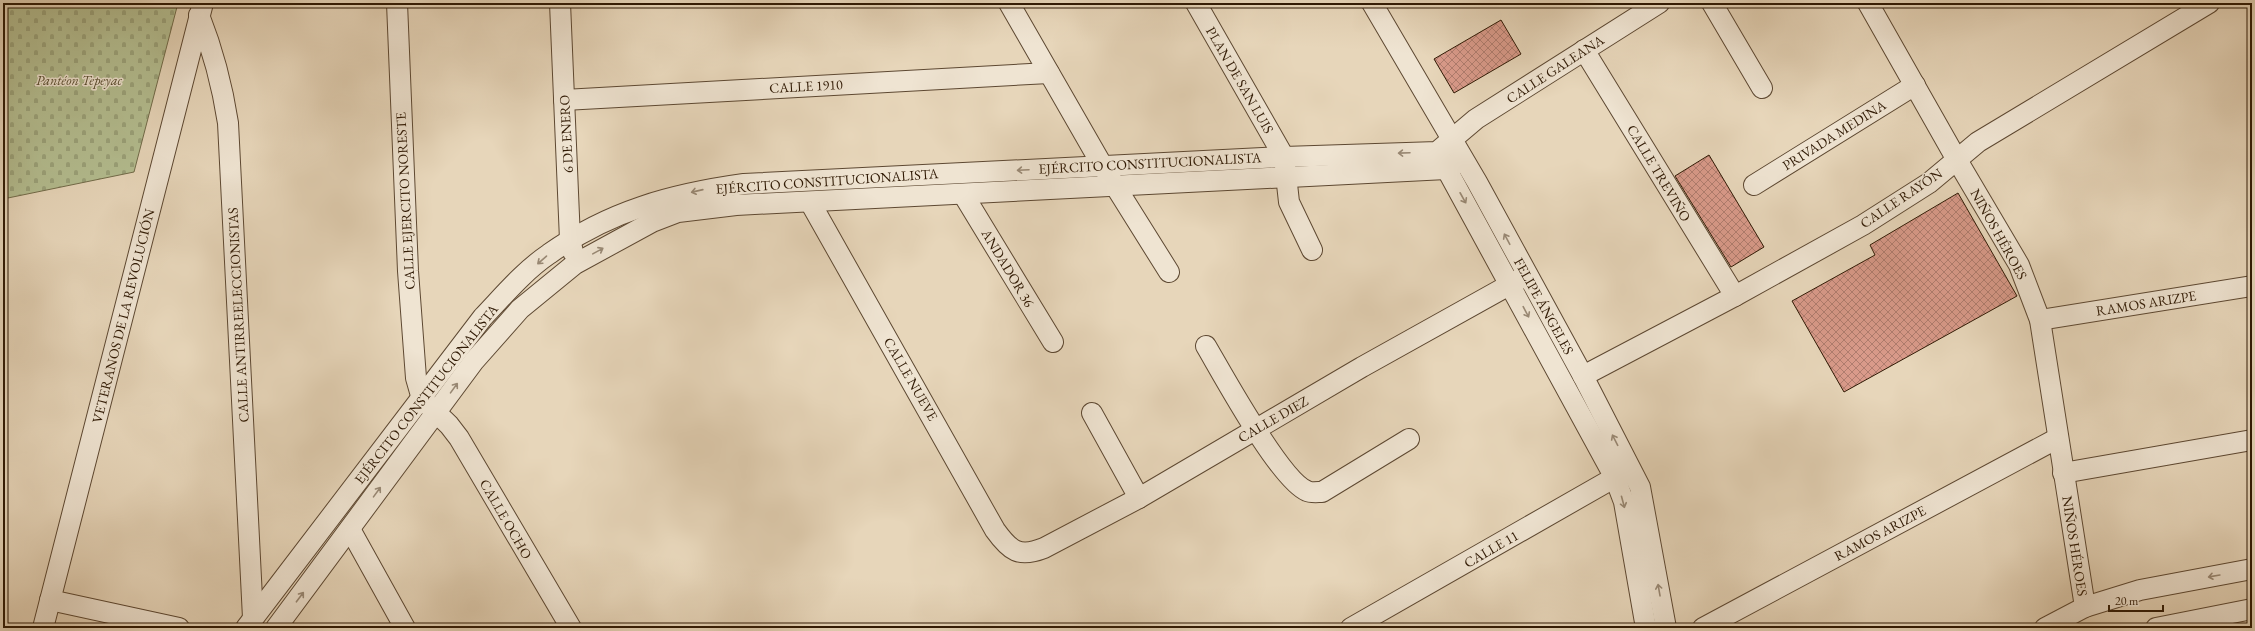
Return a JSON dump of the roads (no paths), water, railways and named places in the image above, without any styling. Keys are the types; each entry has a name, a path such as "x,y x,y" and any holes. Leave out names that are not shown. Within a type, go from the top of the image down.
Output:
{"street":[{"name":"CALLE EJERCITO NORESTE","path":"397,3 413,352 416,378 422,398"},
{"name":"6 DE ENERO","path":"560,3 570,240 575,264"},
{"path":"1009,3 1102,166 1169,272"},
{"name":"PLAN DE SAN LUIS","path":"1196,3 1284,157"},
{"name":"FELIPE ÁNGELES","path":"1372,3 1452,138 1519,280 1622,473 1640,488 1644,502 1666,628"},
{"name":"CALLE GALEANA","path":"1452,138 1476,119 1659,3"},
{"path":"1712,3 1762,88"},
{"name":"NIÑOS HÉROES","path":"1868,3 1957,160 2019,265 2040,320 2085,607"},
{"name":"CALLE RAYÓN","path":"1583,376 1735,296 1863,225 1928,183 1978,142 2209,3"},
{"name":"VETERANOS DE LA REVOLUCIÓN","path":"43,628 201,9"},
{"name":"CALLE ANTIRREELECCIONISTAS","path":"201,9 222,83 228,123 249,623"},
{"name":"CALLE TREVIÑO","path":"1584,50 1735,296"},
{"name":"CALLE 1910","path":"564,100 1049,73"},
{"name":"PRIVADA MEDINA","path":"1754,185 1915,85"},
{"path":"1437,152 1452,138"},
{"name":"EJÉRCITO CONSTITUCIONALISTA","path":"249,623 483,317 548,254 570,240 626,211 663,199 703,190 744,184 1284,157 1437,152"},
{"name":"FELIPE ÁNGELES","path":"1437,152 1446,169 1583,376 1622,473 1624,502 1646,628"},
{"path":"1284,157 1285,179 1289,202 1312,250"},
{"name":"EJÉRCITO CONSTITUCIONALISTA","path":"276,628 474,361 520,308 575,264 652,222 678,212 728,206 1285,179 1446,169 1463,160"},
{"name":"ANDADOR 36","path":"963,194 1053,342"},
{"name":"CALLE NUEVE","path":"810,202 995,530 1006,545 1017,552"},
{"name":"CALLE DIEZ","path":"1017,552 1031,554 1138,498 1255,429 1519,280"},
{"name":"RAMOS ARIZPE","path":"2040,320 2252,286"},
{"path":"1206,346 1255,429 1293,481 1307,491 1322,492 1409,439"},
{"name":"CALLE OCHO","path":"422,398 437,412 460,438 572,628"},
{"path":"1092,413 1138,498"},
{"name":"RAMOS ARIZPE","path":"1703,628 2058,438"},
{"path":"2063,472 2252,440"},
{"name":"CALLE 11","path":"1351,628 1622,473"},
{"path":"350,530 405,628"},
{"path":"2045,628 2085,607 2140,590 2252,569"},
{"path":"50,600 179,628"},
{"path":"2156,628 2252,609"}],"park label":[{"name":"Pantéon Tepeyac","path":"79,80"}]}
